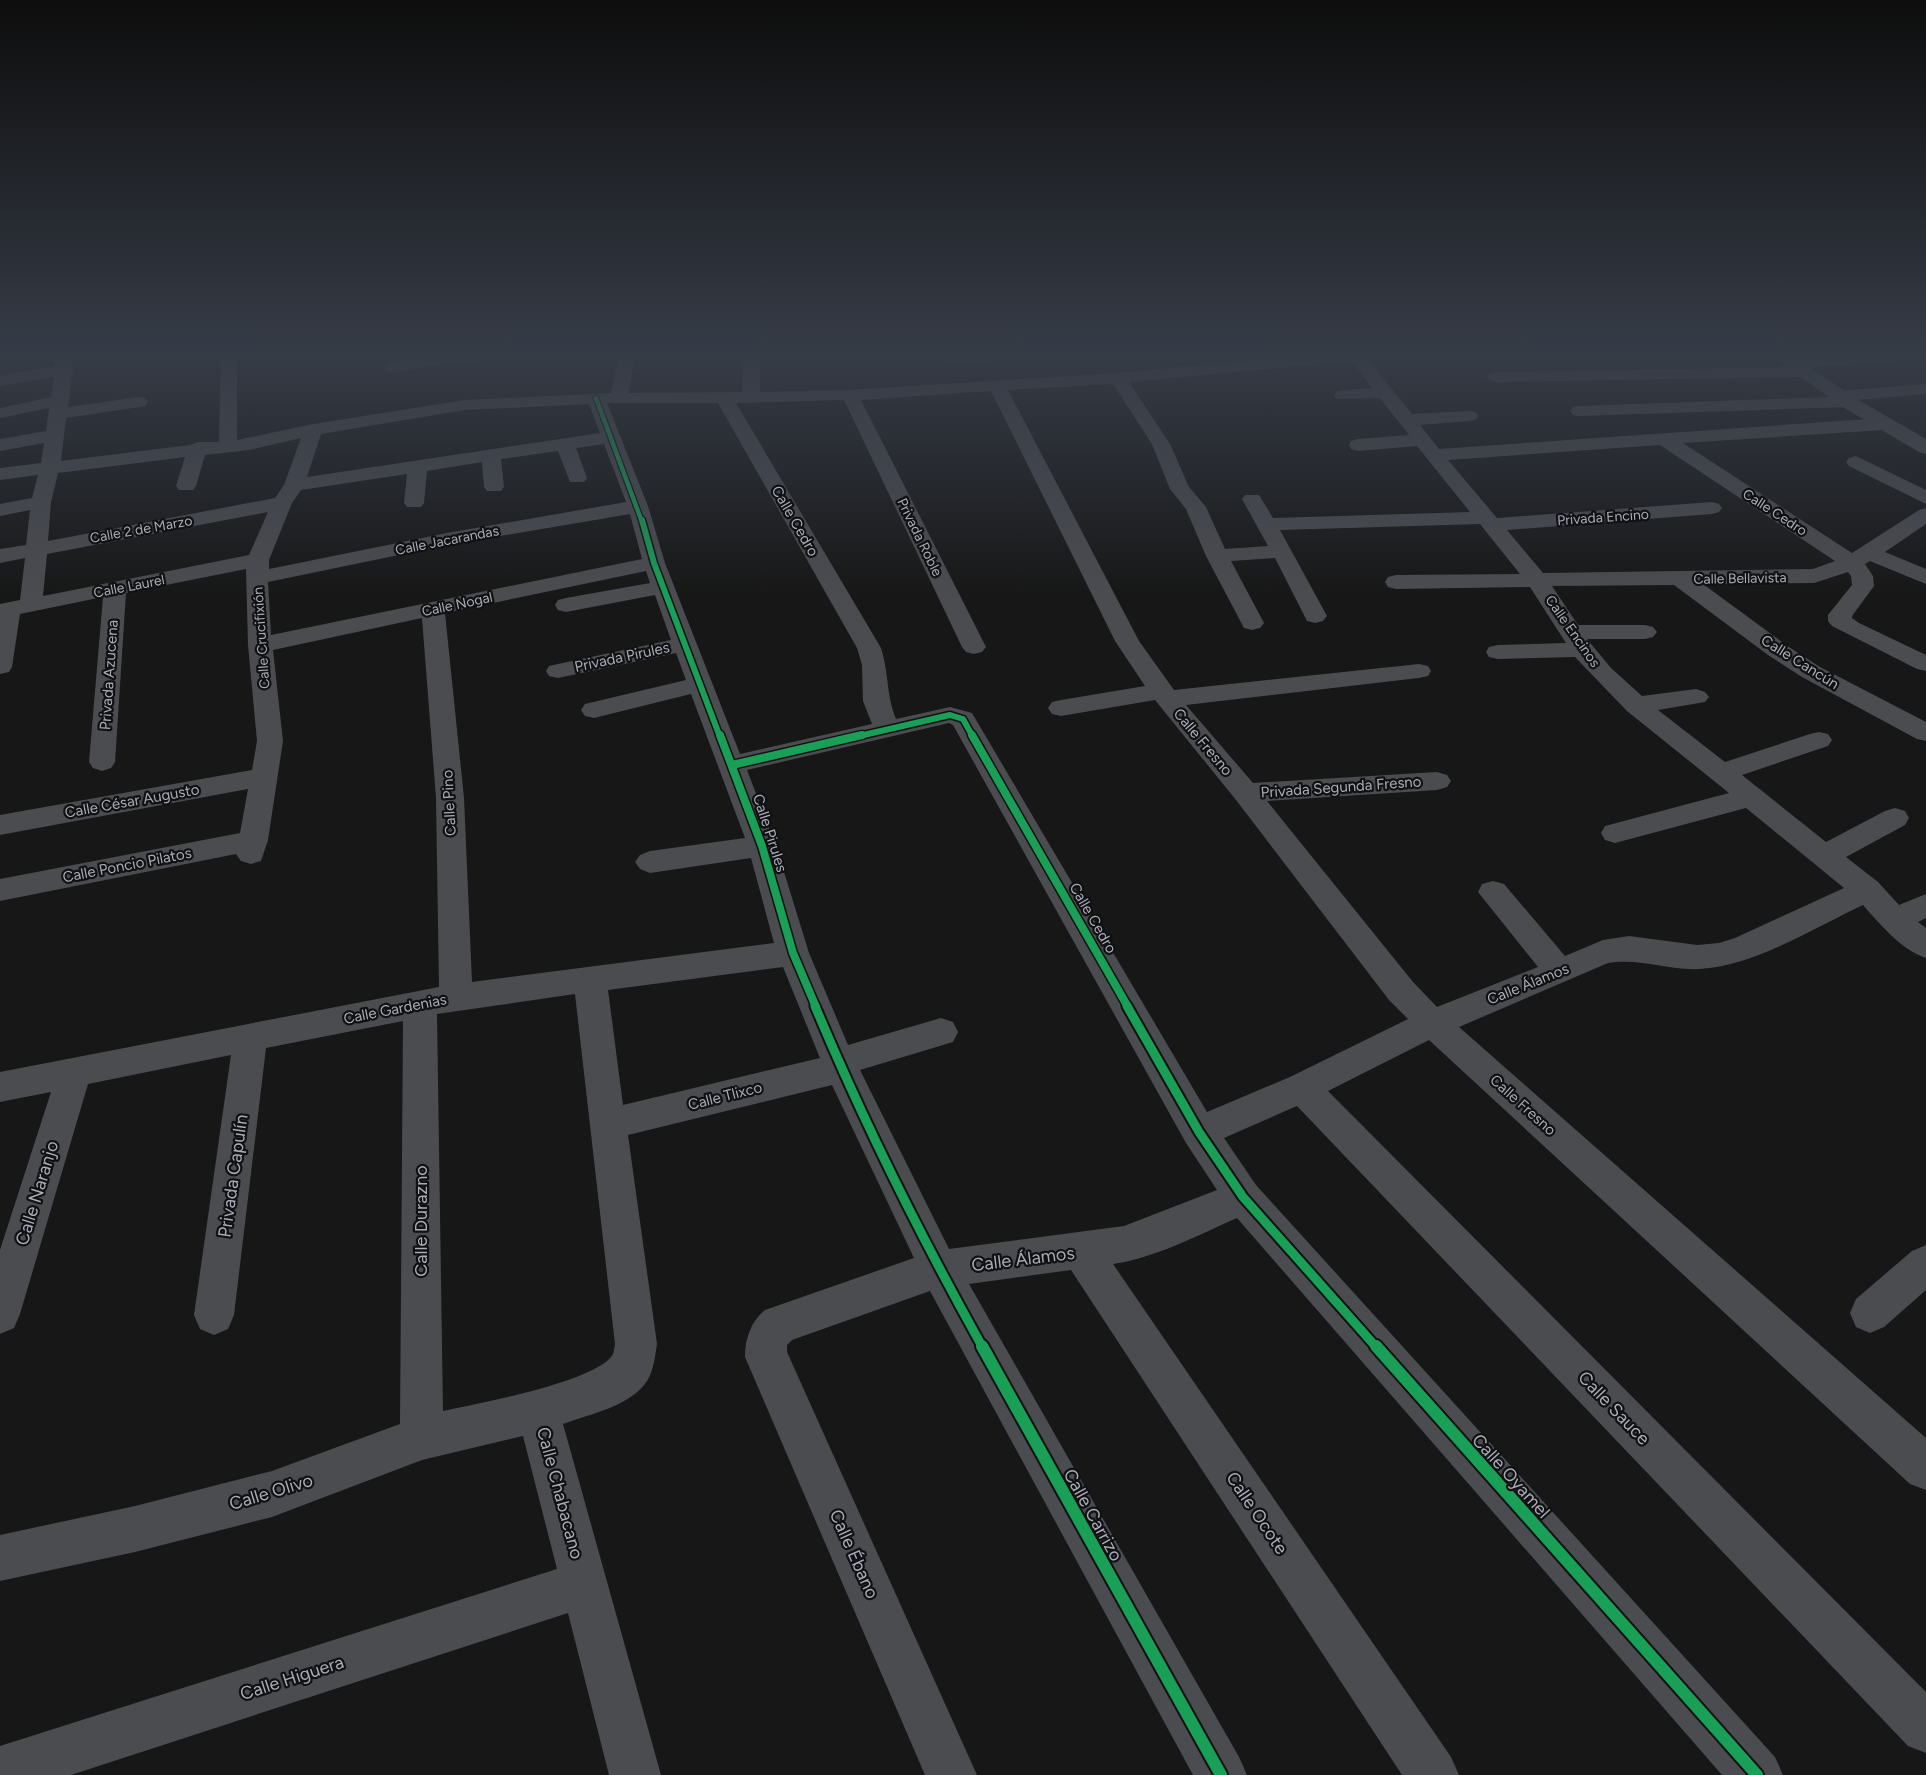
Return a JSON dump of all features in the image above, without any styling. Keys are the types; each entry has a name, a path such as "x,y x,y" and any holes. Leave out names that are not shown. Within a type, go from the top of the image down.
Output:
{"main road":[{"path":"1899,433 1926,448"}],"street":[{"path":"228,433 228,446"},
{"path":"0,474 228,446 298,433"},
{"name":"Calle Crucifixión","path":"252,847 270,741 260,645 257,569 282,503 294,485 312,433"},
{"name":"Calle Pirules","path":"610,433 638,506 659,574 762,846 793,953 840,1065 939,1269"},
{"name":"Calle Cedro","path":"744,433 869,648 874,665 876,701 887,729 950,715 957,716 967,724 1199,1132 1243,1197"},
{"name":"Privada Roble","path":"869,433 974,647"},
{"name":"Calle Fresno","path":"1009,433 1127,641 1164,695 1246,793 1401,991 1432,1023 1926,1468"},
{"path":"1154,433 1161,444 1180,489 1196,507 1217,556 1252,623"},
{"name":"Calle Encinos","path":"1417,433 1538,580 1577,641 1602,673 1636,705 1867,891 1895,920 1926,946"},
{"path":"1358,445 1428,448 1666,441 1770,433"},
{"path":"0,445 55,435 41,502 38,548 14,609 0,667"},
{"path":"294,485 610,436"},
{"name":"Calle Cedro","path":"1666,441 1861,558 1926,577"},
{"path":"565,444 577,478"},
{"path":"186,486 198,448"},
{"path":"491,454 494,487"},
{"path":"1856,462 1926,498"},
{"path":"414,503 418,465"},
{"path":"1252,499 1315,616"},
{"path":"0,510 41,502"},
{"name":"Calle 2 de Marzo","path":"0,556 282,503"},
{"name":"Calle Jacarandas","path":"257,569 638,506"},
{"name":"Privada Encino","path":"1267,524 1490,521 1712,508"},
{"name":"Calle Bellavista","path":"1538,580 1814,576 1836,570 1861,558 1926,514"},
{"path":"1217,556 1282,551"},
{"path":"1861,558 1863,586 1840,615 1840,621 1926,664"},
{"name":"Calle Laurel","path":"14,609 115,588 257,569"},
{"path":"566,605 659,574"},
{"name":"Calle Nogal","path":"260,645 433,609 659,574"},
{"name":"Calle Cancún","path":"1682,579 1803,667 1926,733"},
{"path":"1396,582 1538,580"},
{"name":"Privada Azucena","path":"102,762 115,588"},
{"name":"Calle Pino","path":"433,609 450,798 438,1000"},
{"path":"1498,652 1645,632"},
{"name":"Privada Pirules","path":"558,671 686,644"},
{"name":"Calle Fresno","path":"1164,695 1419,670"},
{"path":"594,710 702,684"},
{"path":"1061,708 1164,695"},
{"path":"1636,705 1696,697"},
{"path":"732,765 887,729"},
{"path":"1720,773 1819,740"},
{"name":"Calle César Augusto","path":"0,825 264,777"},
{"name":"Privada Segunda Fresno","path":"1246,793 1437,781"},
{"path":"1615,833 1751,797"},
{"path":"1824,856 1894,818"},
{"path":"650,862 762,846"},
{"name":"Calle Poncio Pilatos","path":"0,890 252,847"},
{"name":"Calle Álamos","path":"1199,1132 1302,1088 1432,1023 1560,972 1603,952 1629,948 1697,957 1719,955 1745,946 1867,891"},
{"path":"1493,892 1560,972"},
{"path":"1895,920 1926,905"},
{"name":"Calle Gardenias","path":"0,1088 438,1000 793,953"},
{"name":"Calle Chabacano","path":"590,980 636,1354 632,1367 611,1385 538,1411 635,1775"},
{"name":"Calle Durazno","path":"422,1438 438,1000"},
{"name":"Calle Tlixco","path":"609,1124 840,1065 941,1032"},
{"name":"Privada Capulín","path":"214,1315 251,1036"},
{"name":"Calle Naranjo","path":"0,1314 74,1072"},
{"name":"Calle Sauce","path":"1302,1088 1926,1728"},
{"name":"Calle Álamos","path":"769,1332 779,1324 939,1269 1124,1244 1183,1223 1243,1197"},
{"name":"Calle Oyamel","path":"1243,1197 1757,1775"},
{"name":"Calle Ocote","path":"1081,1251 1433,1775"},
{"path":"1870,1313 1926,1264"},
{"name":"Calle Carrizo","path":"939,1269 1221,1775"},
{"name":"Calle Ébano","path":"769,1332 765,1344 766,1358 951,1775"},
{"name":"Calle Olivo","path":"0,1557 135,1529 272,1494 422,1438 538,1411"},
{"name":"Calle Higuera","path":"0,1772 584,1584"}],"cycle path":[{"path":"610,433 638,506 654,563 762,846 793,953 841,1068 939,1269 1221,1775"},
{"path":"732,765 950,715 963,719 1199,1132 1243,1197 1757,1775"}]}
